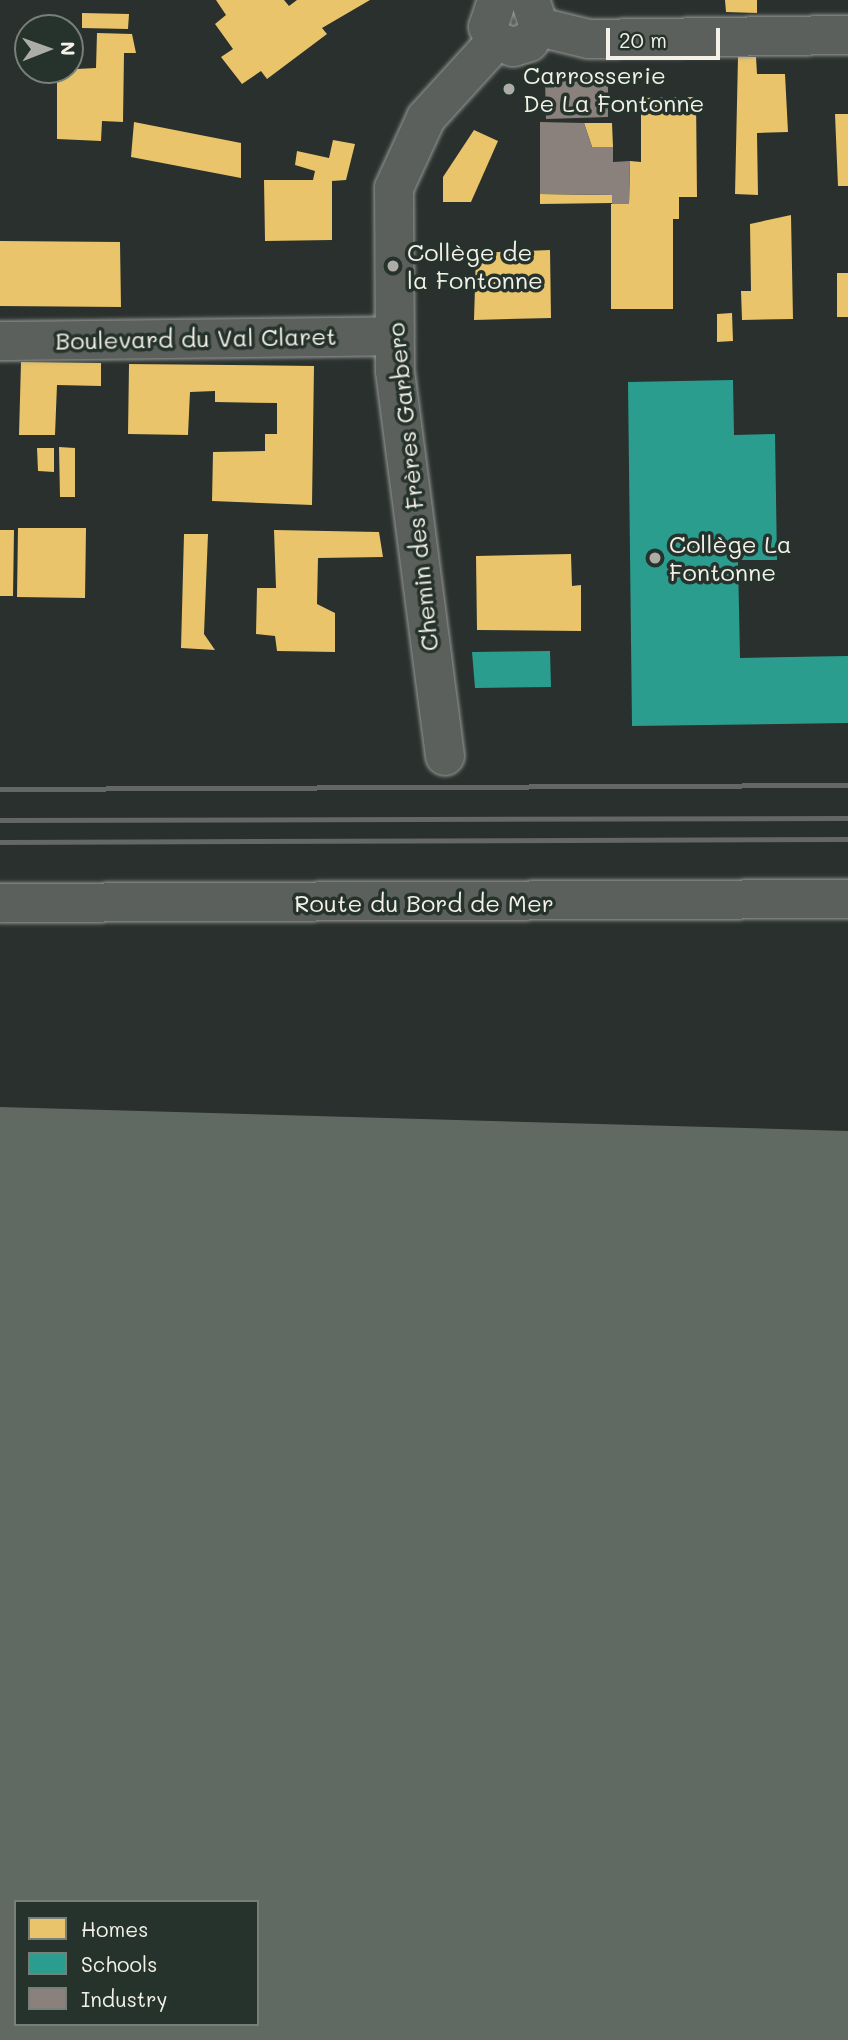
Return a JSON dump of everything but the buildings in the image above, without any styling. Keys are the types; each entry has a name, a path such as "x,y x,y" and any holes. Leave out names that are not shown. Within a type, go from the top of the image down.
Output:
{"street":[{"path":"497,0 487,18 496,41 521,46 535,14 589,38 848,35"},
{"name":"Chemin des Frères Garbero","path":"446,756 393,336 394,188 426,118 496,41"},
{"name":"Boulevard du Val Claret","path":"0,341 393,336"},
{"name":"Route du Bord de Mer","path":"0,903 848,899"}],"shaded area":[{"path":"0,1107 848,1131 848,2040 0,2040"}],"railway":[{"path":"0,789 848,785"},
{"path":"0,820 848,818"},
{"path":"0,842 848,839"}],"place":[{"name":"Carrosserie De La Fontonne","path":"509,89"},
{"name":"Collège de la Fontonne","path":"393,266"},
{"name":"Collège La Fontonne","path":"655,558"}]}
